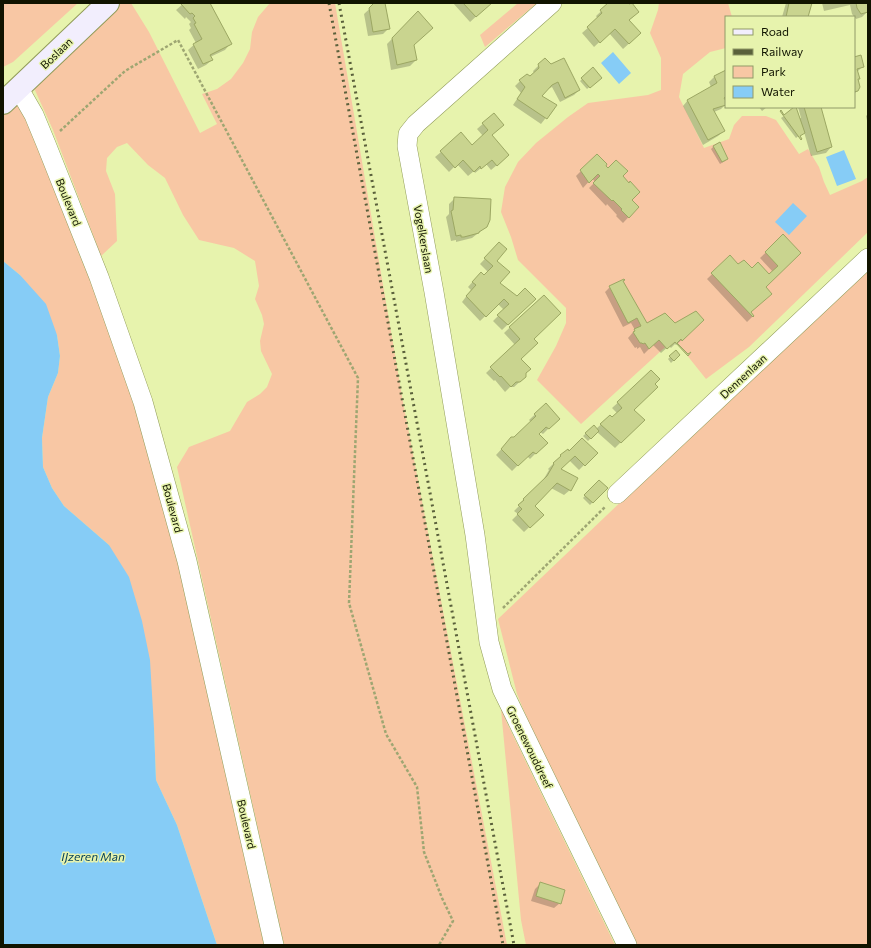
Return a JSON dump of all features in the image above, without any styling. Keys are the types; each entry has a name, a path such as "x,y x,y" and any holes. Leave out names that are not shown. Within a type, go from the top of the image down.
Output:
{"main road":[{"name":"Boslaan","path":"3,103 108,3"}],"street":[{"name":"Vogelkerslaan","path":"475,535 407,146 408,134 416,124 552,3"},
{"name":"Boulevard","path":"19,89 34,115 102,283 144,402 187,561 274,945"},
{"name":"Dennenlaan","path":"617,494 868,258"},
{"name":"Groenewouddreef","path":"475,535 489,642 502,689 627,945"}],"path":[{"path":"46,144 125,71 178,40 358,378 349,603 386,734 417,786 424,852 442,898 453,921 439,945"},
{"path":"487,624 617,494"}],"green space":[{"path":"3,3 78,3 13,62 3,67"},
{"path":"120,3 131,3 149,32 200,133 217,124 202,94 217,89 231,79 243,63 250,49 252,32 258,17 270,3 335,3 403,402 507,945 284,945 177,467 189,447 230,431 247,402 260,394 267,387 272,374 261,351 260,341 264,324 255,299 259,286 255,261 234,248 199,240 183,215 165,178 148,165 127,143 117,147 107,158 106,171 115,194 117,241 101,256 53,130 34,88"},
{"path":"518,3 537,3 485,47 480,35"},
{"path":"659,3 728,3 732,16 725,16 725,48 710,52 683,74 679,97 704,148 729,139 734,125 742,116 766,116 776,120 799,154 808,149 819,167 830,195 868,177 868,232 749,347 706,379 674,339 581,424 537,380 556,346 566,323 566,308 518,260 501,212 505,187 518,162 536,143 588,103 648,95 661,90 661,58 650,33"},
{"path":"19,100 121,359 165,505 264,945 217,945 177,825 156,780 154,728 109,545 64,506 52,488 43,467 42,438 48,397 58,373 60,356 57,335 20,275 3,261 3,114"},
{"path":"868,266 868,945 634,945 549,772 517,694 498,619"},
{"path":"500,699 506,721 615,945 526,945 521,920"}],"water":[{"path":"613,52 631,73 619,84 601,63"},
{"path":"844,150 856,179 837,186 826,157"},
{"path":"793,203 807,216 789,235 775,222"},
{"name":"IJzeren Man","path":"3,261 20,275 46,304 57,335 60,356 58,373 48,397 42,438 43,467 52,488 64,506 109,545 129,577 142,621 150,660 156,780 177,825 217,945 3,945"}],"building":[{"path":"210,3 232,44 210,55 213,60 203,64 193,44 202,39 194,24 196,23 193,18 195,16 192,13 190,14 181,4"},
{"path":"374,3 385,3 390,29 373,32 369,8"},
{"path":"463,3 492,3 476,17"},
{"path":"608,3 632,3 639,12 629,20 641,33 629,44 615,29 600,43 587,27 602,13 600,10"},
{"path":"789,3 812,3 808,16 786,16"},
{"path":"856,3 868,3 868,12 861,14"},
{"path":"418,11 433,28 414,45 417,60 397,65 392,38"},
{"path":"861,55 864,67 857,69 860,79 858,79 860,87 858,91 855,92 855,57"},
{"path":"545,58 551,64 564,58 580,90 565,98 558,82 552,85 542,96 557,105 547,119 517,99 525,87 519,80 527,74 530,76 539,68 538,64"},
{"path":"593,67 602,78 590,88 581,78"},
{"path":"725,70 725,105 713,109 725,131 708,140 687,100 717,83 714,76"},
{"path":"793,108 796,108 805,133 800,136 802,139 801,140 780,111 781,110 784,115"},
{"path":"804,108 821,108 832,147 817,152"},
{"path":"494,113 504,125 492,135 509,155 497,166 492,160 481,169 480,166 474,172 463,160 455,168 440,151 461,132 472,145 488,130 482,123"},
{"path":"720,142 728,159 722,162 713,146"},
{"path":"597,154 607,164 606,166 608,168 616,160 628,171 623,176 640,192 632,200 639,207 629,218 613,200 612,201 593,183 600,176 598,174 589,183 580,170"},
{"path":"454,197 491,199 490,220 487,227 479,233 464,237 461,237 461,235 456,236 451,211 453,210"},
{"path":"783,234 801,253 766,287 772,294 751,312 754,316 753,317 711,273 730,255 738,264 744,260 752,268 758,262 769,274 778,266 765,252"},
{"path":"499,242 507,249 497,261 510,272 500,283 517,296 525,288 536,299 508,325 497,315 509,304 504,299 486,317 466,296 476,285 472,282 481,272 484,275 493,266 484,258"},
{"path":"624,279 625,280 623,281 647,323 665,313 675,323 696,311 704,320 682,341 681,339 677,343 688,354 691,352 688,356 675,342 667,349 659,340 649,349 645,343 640,343 633,332 635,331 634,329 641,326 637,318 628,323 609,286"},
{"path":"544,295 561,313 534,339 538,343 521,359 531,369 526,373 526,377 520,382 516,382 511,387 490,367 520,339 509,327"},
{"path":"676,350 680,355 674,361 669,356"},
{"path":"651,370 660,379 655,384 658,387 634,410 645,420 621,443 600,424 610,415 612,417 622,408 617,402"},
{"path":"546,403 560,419 549,429 546,427 539,434 548,443 536,454 533,452 518,466 501,449 511,437 514,437 536,416 534,414"},
{"path":"594,425 599,431 591,439 585,433"},
{"path":"582,438 598,453 585,466 575,456 561,469 578,478 571,491 557,483 535,506 544,515 530,528 517,514 522,509 518,505 547,476 554,464 553,463 561,456 560,455 568,449 569,451"},
{"path":"599,480 608,488 593,503 584,495"},
{"path":"540,882 565,890 561,904 536,896"}],"railway":[{"path":"329,3 503,945"},
{"path":"339,3 514,945"}]}
